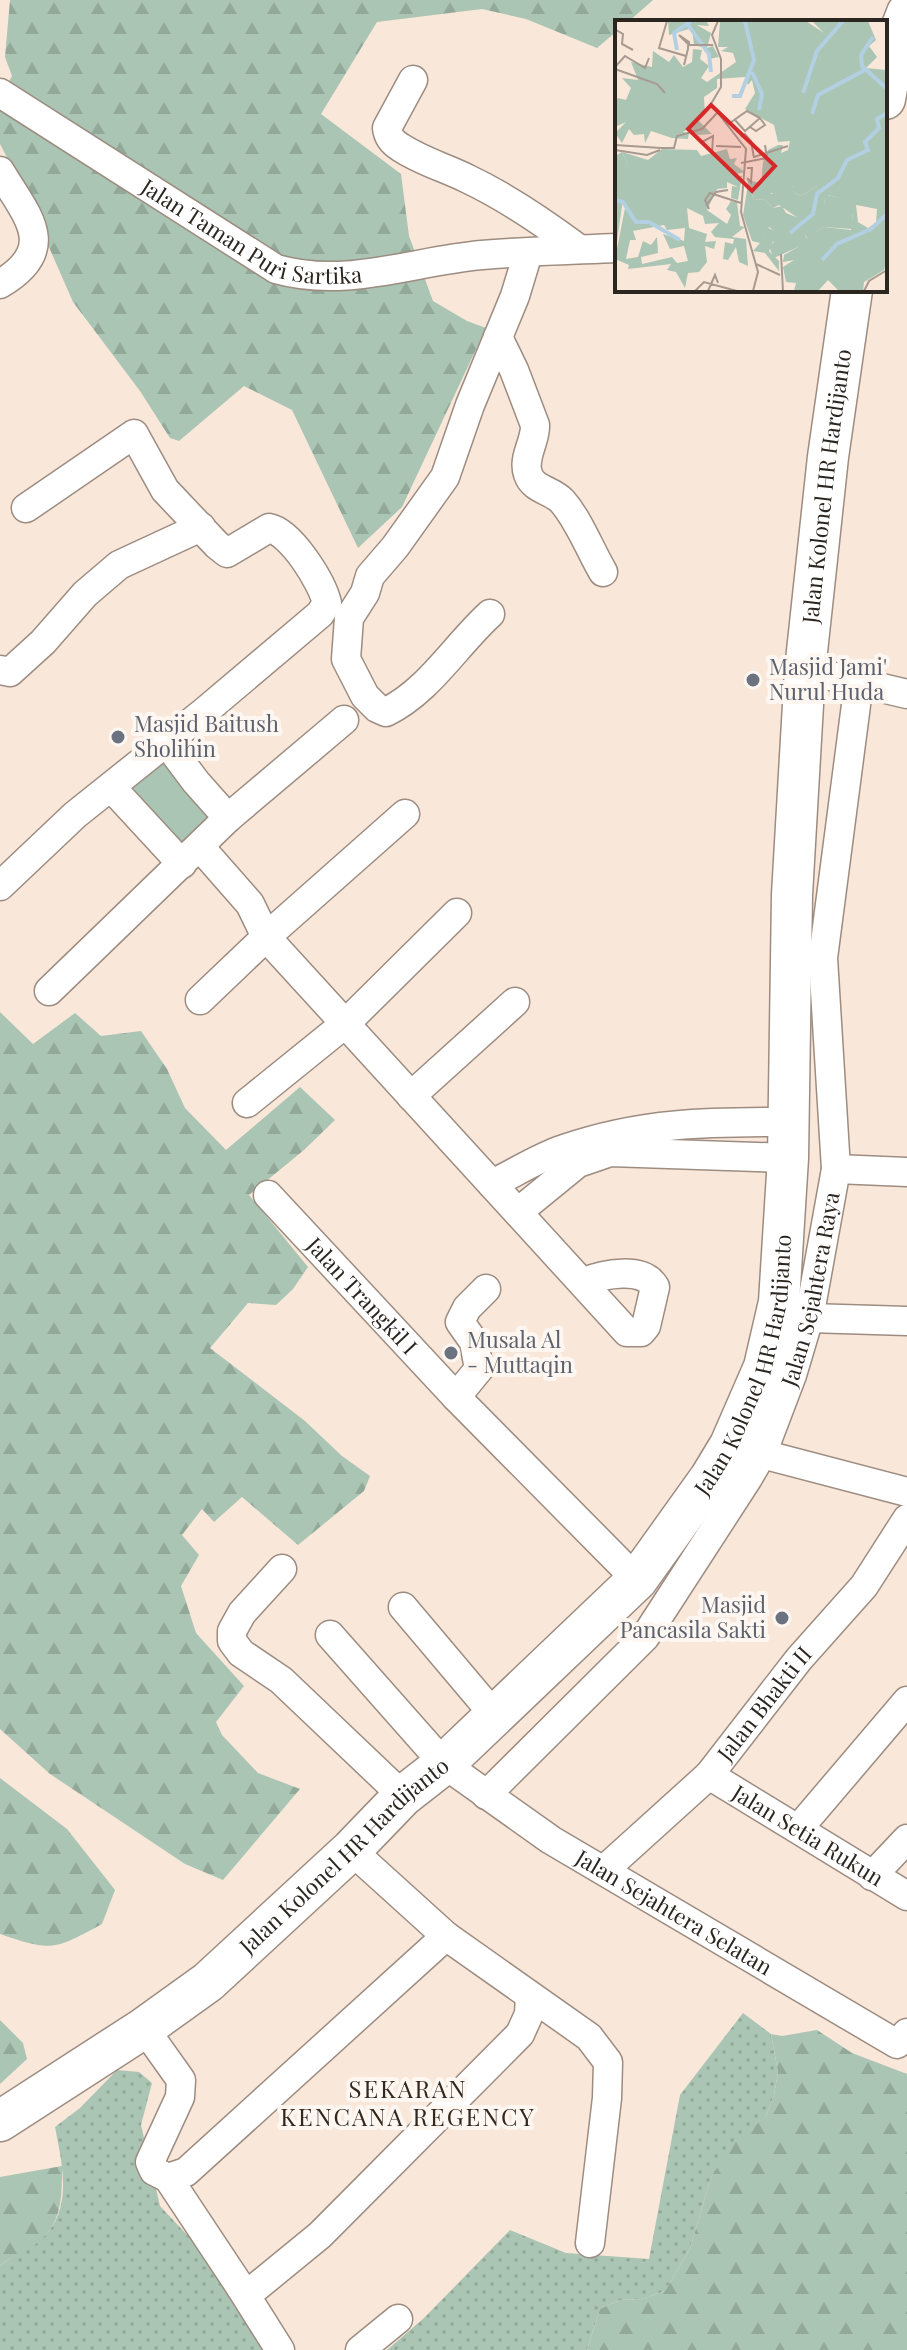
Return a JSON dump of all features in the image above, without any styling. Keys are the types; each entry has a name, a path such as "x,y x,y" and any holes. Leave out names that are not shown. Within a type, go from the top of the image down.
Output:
{"main road":[{"path":"887,88 895,44 907,13"},
{"name":"Jalan Kolonel HR Hardijanto","path":"0,2121 144,2028 208,1982 351,1850 403,1796 444,1764 624,1593 710,1478 778,1371 789,1140 792,895 805,670 828,457 852,292"}],"street":[{"path":"413,80 387,128 388,136 412,154 474,182 531,213 579,249"},
{"name":"Jalan Taman Puri Sartika","path":"0,93 276,269 298,275 324,278 359,276 480,255 615,248"},
{"path":"0,171 31,219 35,240 32,255 0,284"},
{"path":"490,614 466,636 424,686 401,705 386,712 365,696 346,659 349,618 365,593 370,576 395,547 445,477 515,296 528,253"},
{"path":"498,337 535,425 528,475 537,486 563,502 603,572"},
{"path":"0,886 75,815 308,623 327,603 290,539 280,531 269,528 227,553 217,545 165,490 134,434 26,508"},
{"path":"0,670 10,672 43,642 85,594 119,565 201,527"},
{"path":"805,670 907,694"},
{"name":"Jalan Sejahtera Raya","path":"486,1795 645,1637 762,1454 778,1371 809,1318 836,1169 823,958 859,682"},
{"path":"49,991 228,818 344,720"},
{"path":"166,742 228,818"},
{"path":"111,787 250,904 266,937 584,1282"},
{"path":"200,1000 405,814"},
{"path":"247,1103 346,1023 457,913"},
{"path":"411,1096 515,1002"},
{"path":"492,1184 567,1158 615,1134 673,1124 789,1140"},
{"path":"518,1212 567,1158"},
{"path":"836,1169 907,1172"},
{"name":"Jalan Trangkil I","path":"268,1195 456,1397 624,1593 645,1637"},
{"path":"456,1397 479,1369 474,1342 460,1322 467,1308 486,1289"},
{"path":"809,1318 907,1321"},
{"path":"762,1454 907,1492"},
{"name":"Jalan Bhakti II","path":"604,1870 709,1775 799,1659 864,1586 907,1519"},
{"path":"282,1569 242,1613 232,1631 232,1641 241,1653 281,1680 403,1796"},
{"path":"403,1607 495,1716"},
{"name":"Jalan Sejahtera Selatan","path":"330,1635 444,1764 551,1840 897,2044 907,2033"},
{"path":"799,1828 907,1701"},
{"name":"Jalan Setia Rukun","path":"709,1775 907,1896"},
{"path":"872,1876 907,1839"},
{"path":"351,1850 446,1936 589,2037 608,2062 607,2098 590,2243"},
{"path":"168,2178 186,2172 446,1936"},
{"path":"241,2288 254,2289 320,2235 520,2034 529,2014 530,1996"},
{"path":"144,2028 181,2080 180,2097 150,2162 154,2171 168,2178 280,2350"},
{"path":"360,2350 398,2319"}],"green space":[{"path":"10,0 653,0 630,20 615,20 615,33 597,48 526,19 482,9 377,22 321,114 401,174 409,236 433,301 486,328 402,507 358,548 292,410 244,386 179,441 170,438 140,391 73,302 24,190 0,144 0,99 12,76 5,57"},
{"path":"160,759 215,820 183,849 127,788"},
{"path":"0,1012 33,1044 75,1013 101,1036 141,1031 167,1069 185,1108 226,1150 300,1087 335,1120 249,1195 308,1267 293,1289 276,1305 248,1303 210,1348 370,1476 364,1491 298,1545 242,1497 214,1522 202,1509 182,1535 199,1555 181,1586 196,1633 244,1686 216,1722 222,1735 258,1773 300,1789 223,1880 185,1864 50,1774 0,1729"},
{"path":"0,1778 67,1829 115,1890 102,1924 52,1946 31,1944 0,1934"},
{"path":"743,2013 771,2034 778,2072 774,2095 766,2116 711,2177 690,2249 665,2291 642,2299 620,2300 600,2309 587,2350 387,2350 424,2318 510,2230 566,2253 649,2259 680,2095"},
{"path":"0,2020 23,2043 27,2059 0,2084"},
{"path":"817,2030 852,2053 907,2074 907,2350 587,2350 600,2309 620,2300 642,2299 665,2291 690,2249 711,2177 734,2143 766,2116 774,2095 778,2072 771,2034 782,2036"},
{"path":"117,2070 139,2072 152,2083 141,2125 160,2206 248,2300 276,2350 0,2350 0,2266 41,2239 51,2228 62,2201 62,2171 55,2127 80,2108"},
{"path":"62,2166 60,2203 53,2224 39,2242 0,2266 0,2177"}],"place":[{"name":"Masjid Jami' Nurul Huda","path":"753,680"},
{"name":"Masjid Baitush Sholihin","path":"118,737"},
{"name":"Musala Al - Muttaqin","path":"451,1353"},
{"name":"Masjid Pancasila Sakti","path":"782,1618"}],"district":[{"name":"SEKARAN KENCANA REGENCY","path":"408,2104"}]}
